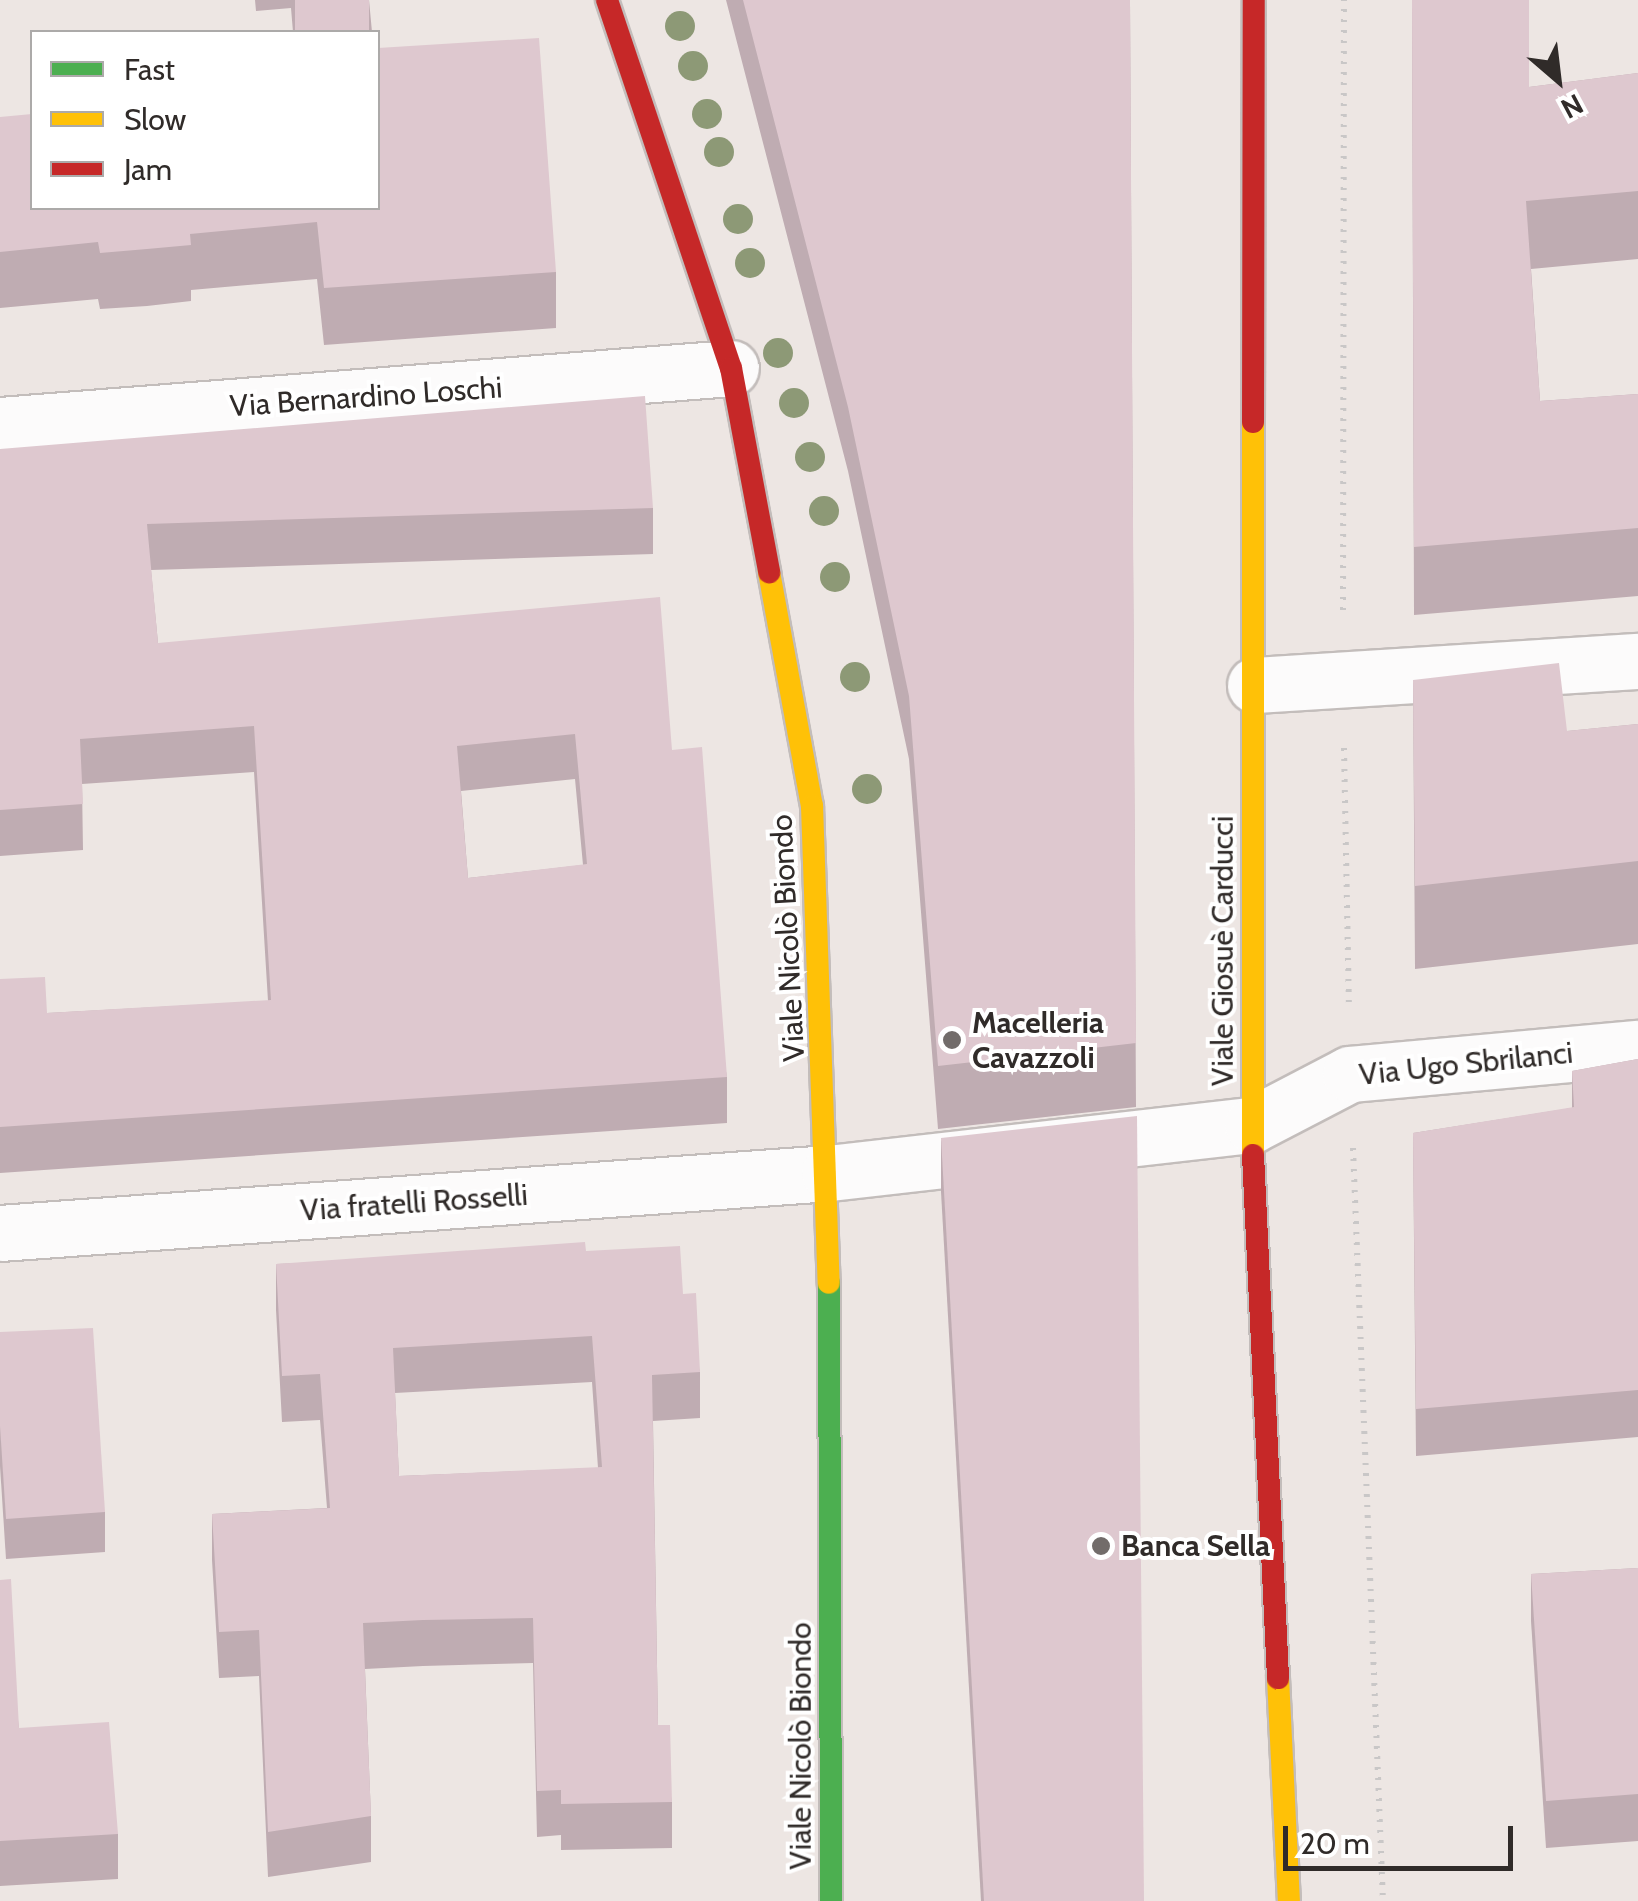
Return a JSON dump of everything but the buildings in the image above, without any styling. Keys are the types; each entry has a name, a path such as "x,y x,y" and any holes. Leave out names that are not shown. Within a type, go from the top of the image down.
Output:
{"main road":[{"name":"Viale Nicolò Biondo","path":"607,0 731,368 812,806 829,1173 832,1901"},
{"name":"Viale Giosuè Carducci","path":"1254,0 1252,1124 1289,1901"}],"street":[{"name":"Via Bernardino Loschi","path":"0,425 731,368"},
{"path":"1254,685 1638,661"},
{"name":"Via Ugo Sbrilanci","path":"829,1173 1252,1124 1350,1074 1638,1048"},
{"name":"Via fratelli Rosselli","path":"0,1233 829,1173"}],"path":[{"path":"1344,0 1342,680 1350,1074 1383,1901"}],"traffic: fast":[{"path":"829,1283 831,1901"}],"traffic: slow":[{"path":"1253,422 1253,1155"},
{"path":"769,572 812,806 829,1283"},
{"path":"1278,1678 1289,1901"}],"traffic: jam":[{"path":"607,0 731,368 769,572"},
{"path":"1253,422 1254,0"},
{"path":"1253,1155 1278,1678"}],"place":[{"name":"Macelleria Cavazzoli","path":"952,1040"},
{"name":"Banca Sella","path":"1101,1546"}]}
